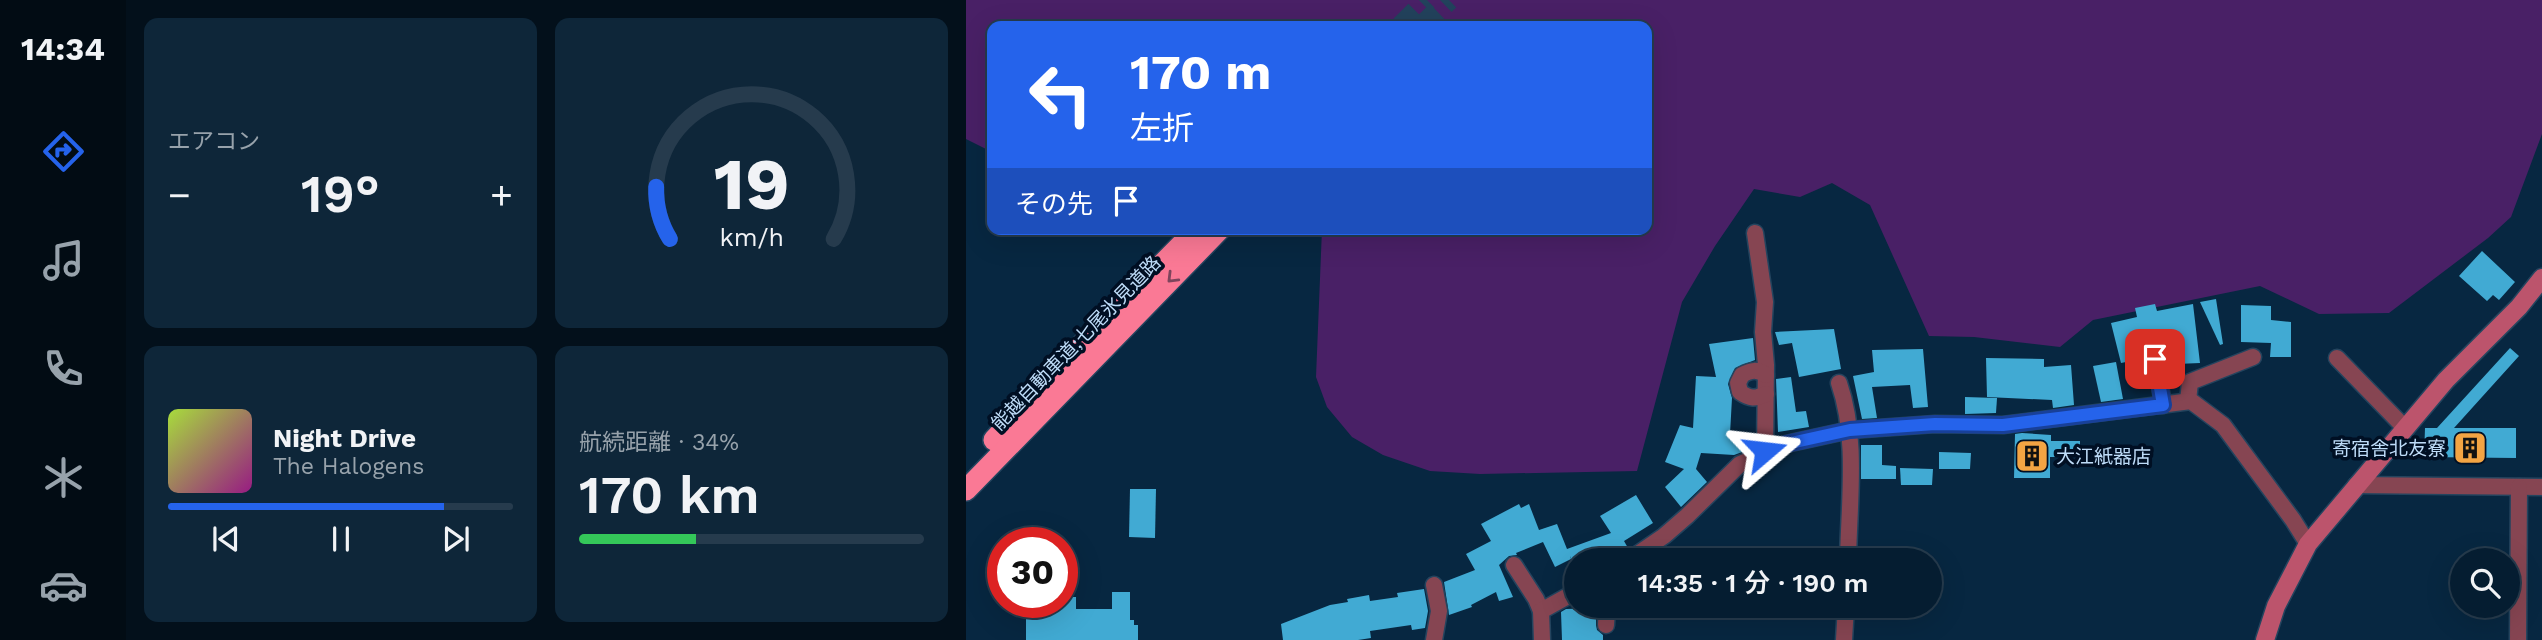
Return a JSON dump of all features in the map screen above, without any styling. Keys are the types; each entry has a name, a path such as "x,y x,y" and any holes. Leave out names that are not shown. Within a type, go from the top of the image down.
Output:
{"highway":[{"name":"能越自動車道;七尾氷見道路","path":"966,469 1082,345 1191,235"},
{"name":"能越自動車道;七尾氷見道路","path":"966,490 1214,235"}],"street":[{"path":"1755,233 1765,303 1765,451"},
{"path":"2264,640 2276,606 2308,544 2446,380 2519,307 2542,278"},
{"path":"2188,401 2190,382 2253,357"},
{"path":"2337,358 2405,428"},
{"path":"2155,359 2163,405"},
{"path":"1766,375 1759,370 1751,370 1741,375 1738,383 1740,392 1746,397 1755,399 1766,394"},
{"path":"1839,383 1847,405 1850,430 1848,548"},
{"path":"1646,548 1687,516 1740,464 1786,444 1850,430 1935,424 2003,425 2188,401 2207,411 2223,425 2308,544"},
{"path":"2356,485 2542,487"},
{"path":"2518,640 2519,487"},
{"path":"1514,565 1541,611 1542,640"},
{"path":"1434,585 1439,611 1434,640"},
{"path":"1541,611 1564,599"},
{"path":"1606,618 1606,625"},
{"path":"1844,640 1845,618"}],"shaded area":[{"path":"966,0 2542,0 2542,134 2511,217 2488,238 2389,313 2319,314 2260,286 2093,320 2060,347 1974,337 1929,336 1870,205 1832,183 1800,197 1754,189 1715,246 1682,302 1637,471 1480,474 1430,471 1383,455 1352,437 1327,407 1316,377 1322,235 1652,235 1652,21 987,21 987,150 966,139"}],"building":[{"path":"2482,251 2515,282 2499,300 2493,295 2487,301 2459,276"},
{"path":"2216,299 2223,344 2220,345 2200,302"},
{"path":"2155,304 2157,311 2193,304 2200,363 2177,364 2181,377 2179,385 2171,388 2166,357 2160,350 2150,350 2146,358 2121,363 2111,323 2137,317 2135,308"},
{"path":"2241,305 2271,306 2271,320 2291,322 2291,357 2270,357 2271,343 2241,342"},
{"path":"1834,329 1841,369 1799,377 1792,343 1779,345 1775,332"},
{"path":"1753,338 1755,360 1735,368 1728,384 1732,398 1730,434 1745,435 1745,451 1734,455 1701,453 1696,469 1707,482 1681,507 1665,487 1684,469 1665,462 1680,425 1693,428 1696,376 1716,377 1709,344"},
{"path":"2510,348 2519,356 2454,428 2516,428 2516,458 2424,457 2425,428 2437,428"},
{"path":"1923,349 1928,407 1913,408 1910,385 1872,387 1877,418 1862,419 1853,376 1874,372 1872,350"},
{"path":"1986,358 2044,359 2044,367 2071,365 2074,405 2053,408 2052,400 1987,397"},
{"path":"2116,362 2123,399 2101,402 2093,366"},
{"path":"1791,377 1796,412 1806,411 1809,427 1778,432 1776,379"},
{"path":"1965,397 1997,398 1996,413 1965,414"},
{"name":"大江紙器店","path":"2015,434 2051,435 2051,441 2080,441 2080,457 2050,457 2050,478 2014,478"},
{"path":"1861,445 1882,445 1882,465 1896,466 1896,479 1861,479"},
{"path":"1939,452 1971,453 1970,469 1939,469"},
{"path":"1900,468 1933,469 1932,485 1901,485"},
{"path":"1130,489 1156,489 1155,538 1129,537"},
{"path":"1636,495 1653,523 1624,541 1628,548 1570,548 1611,533 1600,516"},
{"path":"1519,504 1521,508 1529,504 1539,530 1557,524 1567,548 1564,548 1564,562 1555,567 1543,542 1516,553 1517,555 1509,556 1499,565 1513,597 1499,601 1496,592 1471,605 1472,607 1449,615 1444,582 1475,570 1466,554 1491,541 1481,524"},
{"path":"1424,589 1428,611 1425,628 1412,630 1411,625 1370,631 1371,638 1358,640 1283,640 1281,624 1330,605 1369,595 1370,601 1398,597 1397,593"},
{"path":"1112,592 1130,592 1130,620 1134,620 1134,625 1138,625 1138,640 1026,640 1026,618 1078,618 1078,609 1112,609"},
{"path":"1564,610 1564,618 1596,618 1597,630 1603,635 1603,640 1562,640 1561,612"}],"tunnel":[{"path":"1406,21 1427,0"},
{"path":"1427,21 1449,0"}],"place":[{"name":"寄宿舎北友寮","path":"2470,448"},
{"name":"大江紙器店","path":"2032,456"}],"route":[{"path":"1765,451 1850,430 1935,424 2003,425 2163,405 2155,359"}]}
